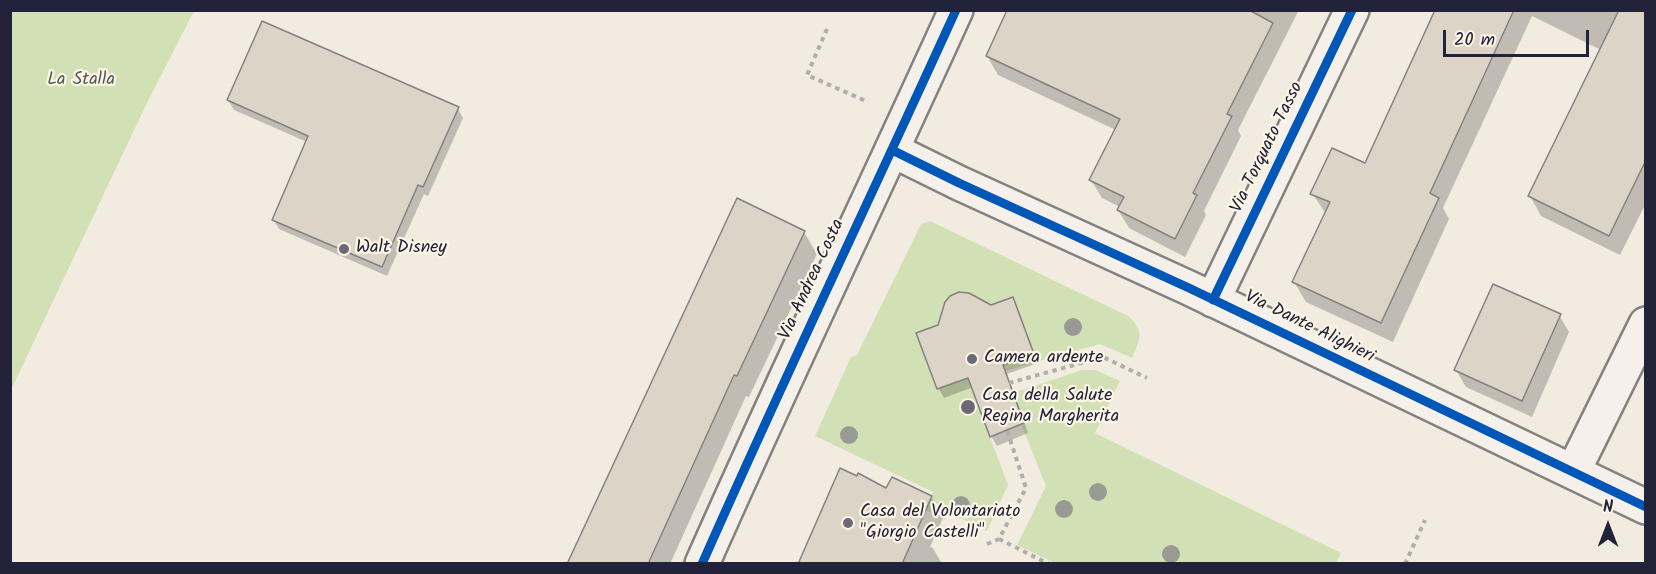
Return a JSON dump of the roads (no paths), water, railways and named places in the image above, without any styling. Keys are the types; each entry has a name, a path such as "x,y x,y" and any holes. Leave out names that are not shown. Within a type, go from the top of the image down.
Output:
{"street":[{"name":"Via Andrea Costa","path":"702,564 768,415 956,10"},
{"name":"Via Torquato Tasso","path":"1213,300 1352,10"},
{"name":"Via Dante Alighieri","path":"891,150 1213,300 1646,507"},
{"path":"1573,472 1646,324"}],"place":[{"name":"Walt Disney","path":"344,249"},
{"name":"Camera ardente","path":"972,359"},
{"name":"Casa della Salute Regina Margherita","path":"968,407"},
{"name":"Casa del Volontariato \"Giorgio Castelli\"","path":"848,523"}],"park label":[{"name":"La Stalla","path":"81,81"}]}
